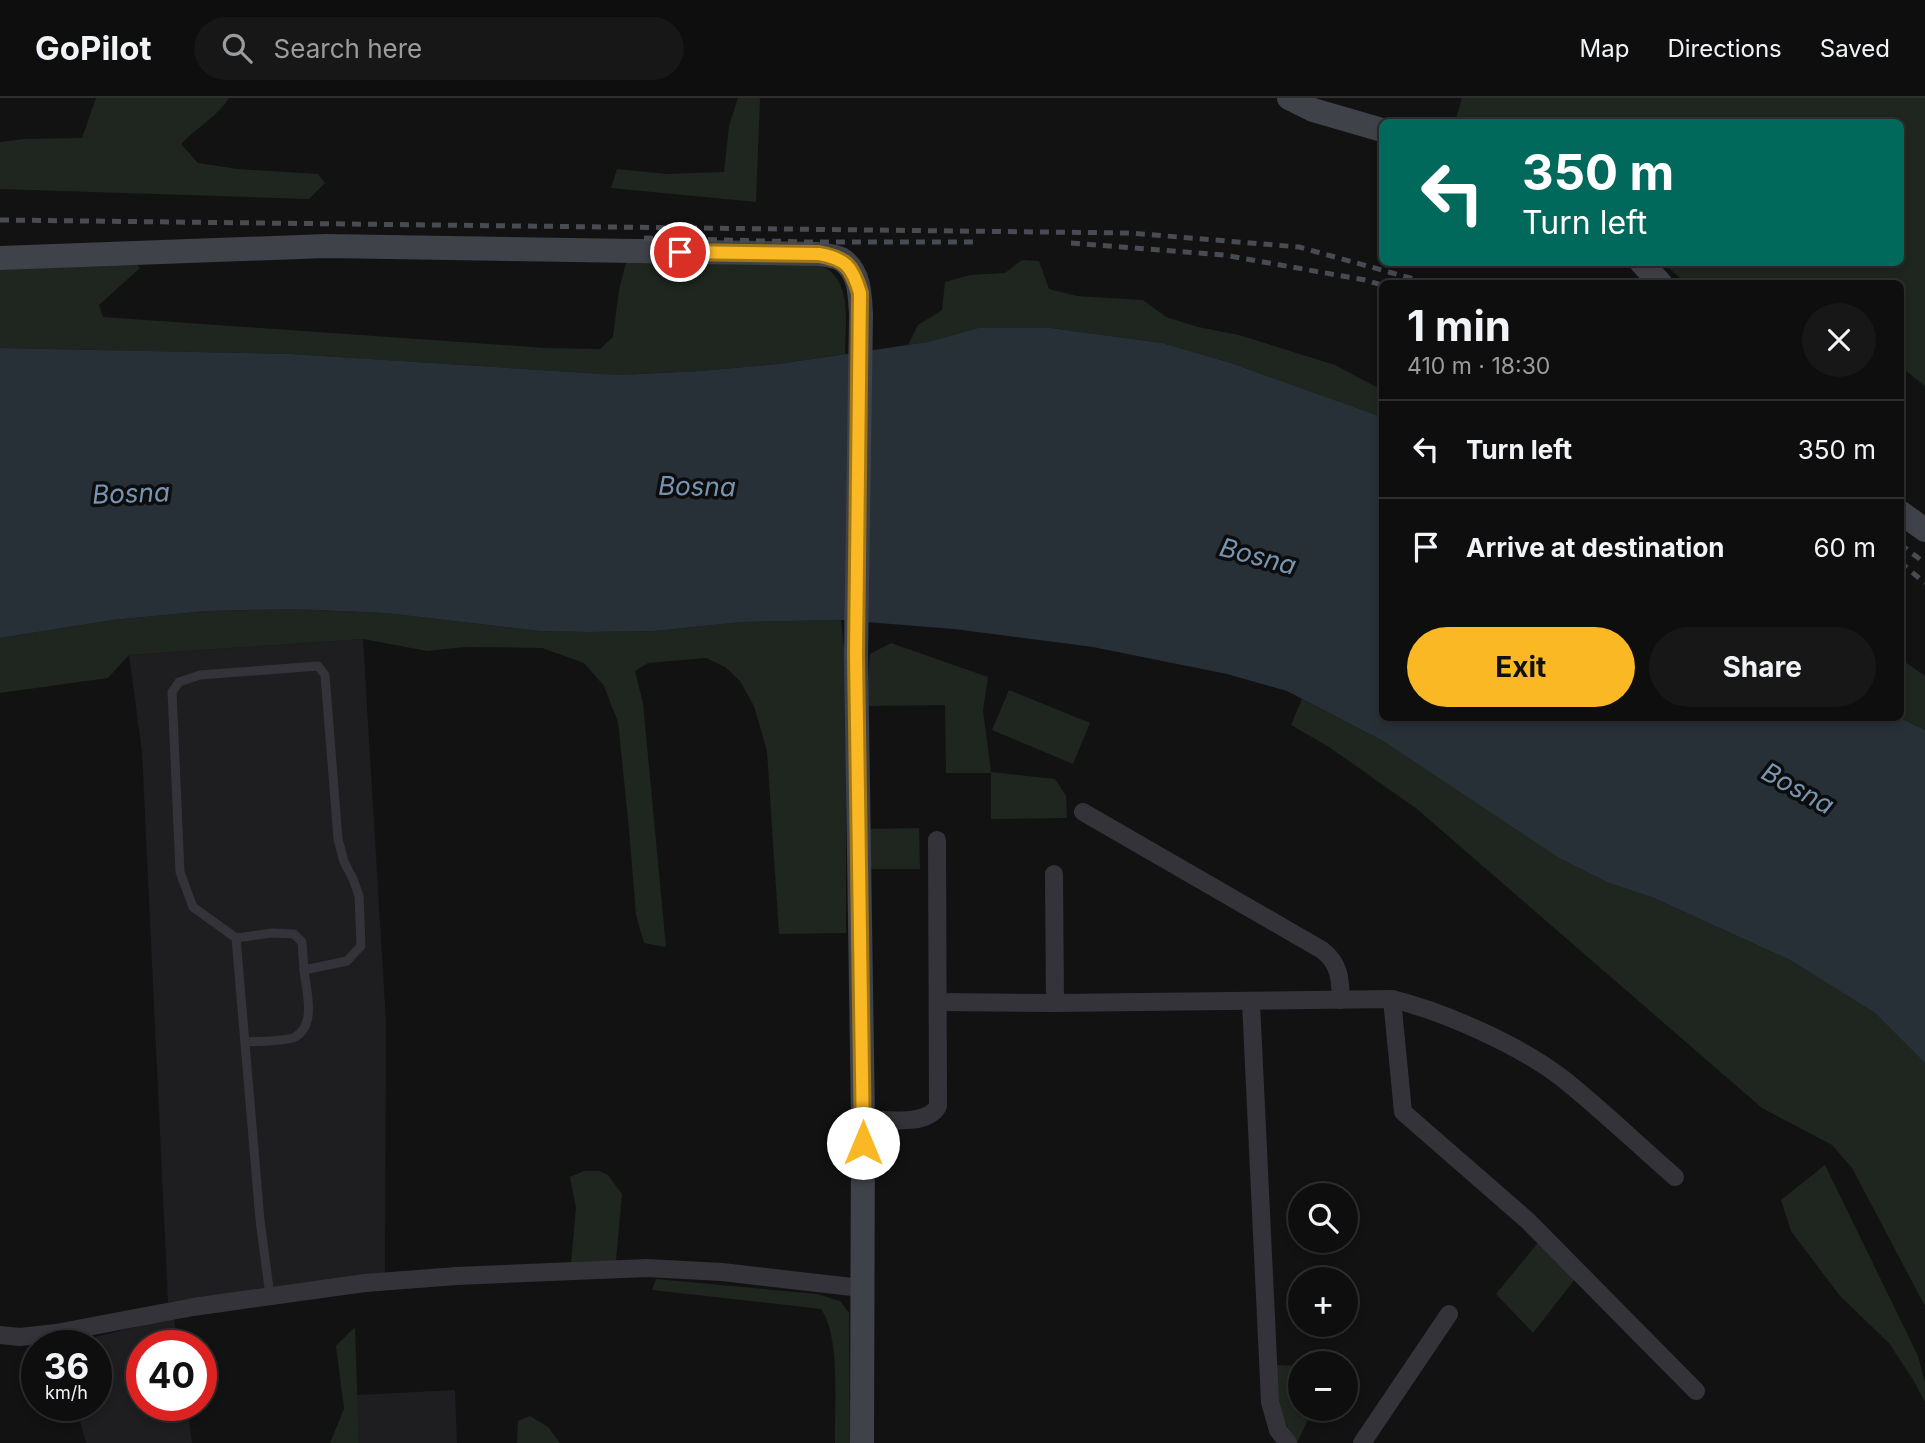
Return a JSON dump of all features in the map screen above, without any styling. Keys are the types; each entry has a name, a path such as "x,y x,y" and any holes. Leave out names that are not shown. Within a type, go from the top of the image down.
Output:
{"street":[{"path":"1289,98 1313,110 1379,129"},
{"path":"0,258 327,246 819,254 840,258 854,273 860,293 862,315 856,654 863,1119 862,1443"},
{"path":"1645,266 1657,280"},
{"path":"1083,812 1322,950 1338,968 1342,1000"},
{"path":"863,1119 921,1119 935,1112 940,1098 937,840"},
{"path":"1054,874 1055,1003"},
{"path":"939,1002 1392,999 1415,1004 1491,1037 1559,1076 1675,1177"},
{"path":"1392,999 1403,1112 1528,1221 1696,1391"},
{"path":"1251,1002 1270,1402 1278,1430 1288,1443"},
{"path":"0,1335 20,1337 56,1333 193,1307 270,1296 365,1283 457,1276 647,1268 722,1272 861,1288"},
{"path":"1362,1443 1449,1314"}],"lane":[{"path":"246,1042 294,1038 306,1027 309,1015 304,970 302,942 294,934 272,933 236,938 193,906 180,872 172,692 179,682 200,675 318,666 325,675 338,839 344,862 354,879 359,896 361,946 347,961 304,970"},
{"path":"236,938 260,1220 270,1296"}],"shaded area":[{"path":"96,98 229,98 219,111 181,144 198,163 238,169 318,174 325,183 309,199 0,189 0,142 82,138"},
{"path":"738,98 760,98 756,202 611,188 617,169 667,174 724,172 729,126"},
{"path":"1462,98 1925,98 1925,386 1904,369 1904,280 1683,280 1666,266 1904,266 1904,119 1456,119"},
{"path":"132,260 140,268 99,305 103,317 546,348 600,349 613,337 619,290 626,263 808,262 829,270 841,287 846,309 845,354 778,364 619,375 291,354 0,348 0,267"},
{"path":"1022,260 1039,261 1049,289 1077,296 1143,300 1166,317 1239,335 1335,365 1379,388 1379,416 1231,363 1162,343 1050,328 978,328 908,345 918,325 942,310 945,282 970,275 1005,273"},
{"path":"292,609 386,613 540,631 588,632 654,631 742,622 841,620 846,666 846,933 779,934 767,751 754,706 740,681 725,667 706,658 648,663 635,671 643,703 666,947 644,943 636,915 618,722 604,686 584,663 542,648 466,647 427,651 363,639 129,655 108,678 0,693 0,638 113,620 206,611"},
{"path":"363,639 386,1022 385,1274 168,1302 142,752 129,655"},
{"path":"891,643 988,677 983,710 991,772 1055,779 1066,796 1067,818 991,819 991,773 946,773 945,705 866,706 870,654"},
{"path":"1904,661 1925,676 1925,730 1904,720"},
{"path":"1009,690 1090,723 1073,764 992,730"},
{"path":"1302,699 1383,741 1559,858 1609,883 1654,898 1790,960 1875,1013 1925,1063 1925,1306 1852,1168 1832,1145 1762,1108 1417,809 1329,747 1291,725"},
{"path":"919,828 920,869 871,869 868,829"},
{"path":"1825,1165 1918,1356 1925,1383 1925,1402 1889,1343 1840,1296 1791,1231 1781,1200"},
{"path":"584,1171 599,1171 608,1175 622,1194 616,1261 571,1263 576,1208 570,1177"},
{"path":"1540,1240 1575,1279 1533,1333 1496,1294"},
{"path":"656,1279 817,1294 840,1301 849,1313 850,1443 835,1443 834,1354 827,1321 821,1309 652,1290"},
{"path":"174,1318 176,1330 126,1330 126,1421 189,1421 192,1443 86,1443 80,1421 112,1421 112,1333"},
{"path":"355,1327 359,1443 330,1443 344,1409 336,1346"},
{"path":"1275,1365 1288,1366 1288,1421 1307,1421 1297,1443 1279,1412"},
{"path":"455,1390 457,1443 359,1443 357,1395"},
{"path":"530,1416 548,1427 560,1443 517,1443 518,1421"}],"water":[{"name":"Bosna","path":"978,328 1050,328 1162,343 1231,363 1379,416 1379,721 1904,720 1925,730 1925,1063 1875,1013 1790,960 1654,898 1609,883 1559,858 1383,741 1287,691 1227,674 1093,647 954,629 841,620 742,622 654,631 588,632 540,631 386,613 292,609 206,611 113,620 0,638 0,348 291,354 619,375 778,364 928,342"}],"railway":[{"path":"0,220 1130,233 1299,247 1418,280"},
{"path":"644,238 973,242"},
{"path":"1071,243 1224,255 1379,284"},
{"path":"1904,547 1925,563"},
{"path":"1904,565 1925,583"}],"route":[{"path":"680,252 819,254 840,258 854,273 860,293 862,315 856,654 863,1143"}]}
